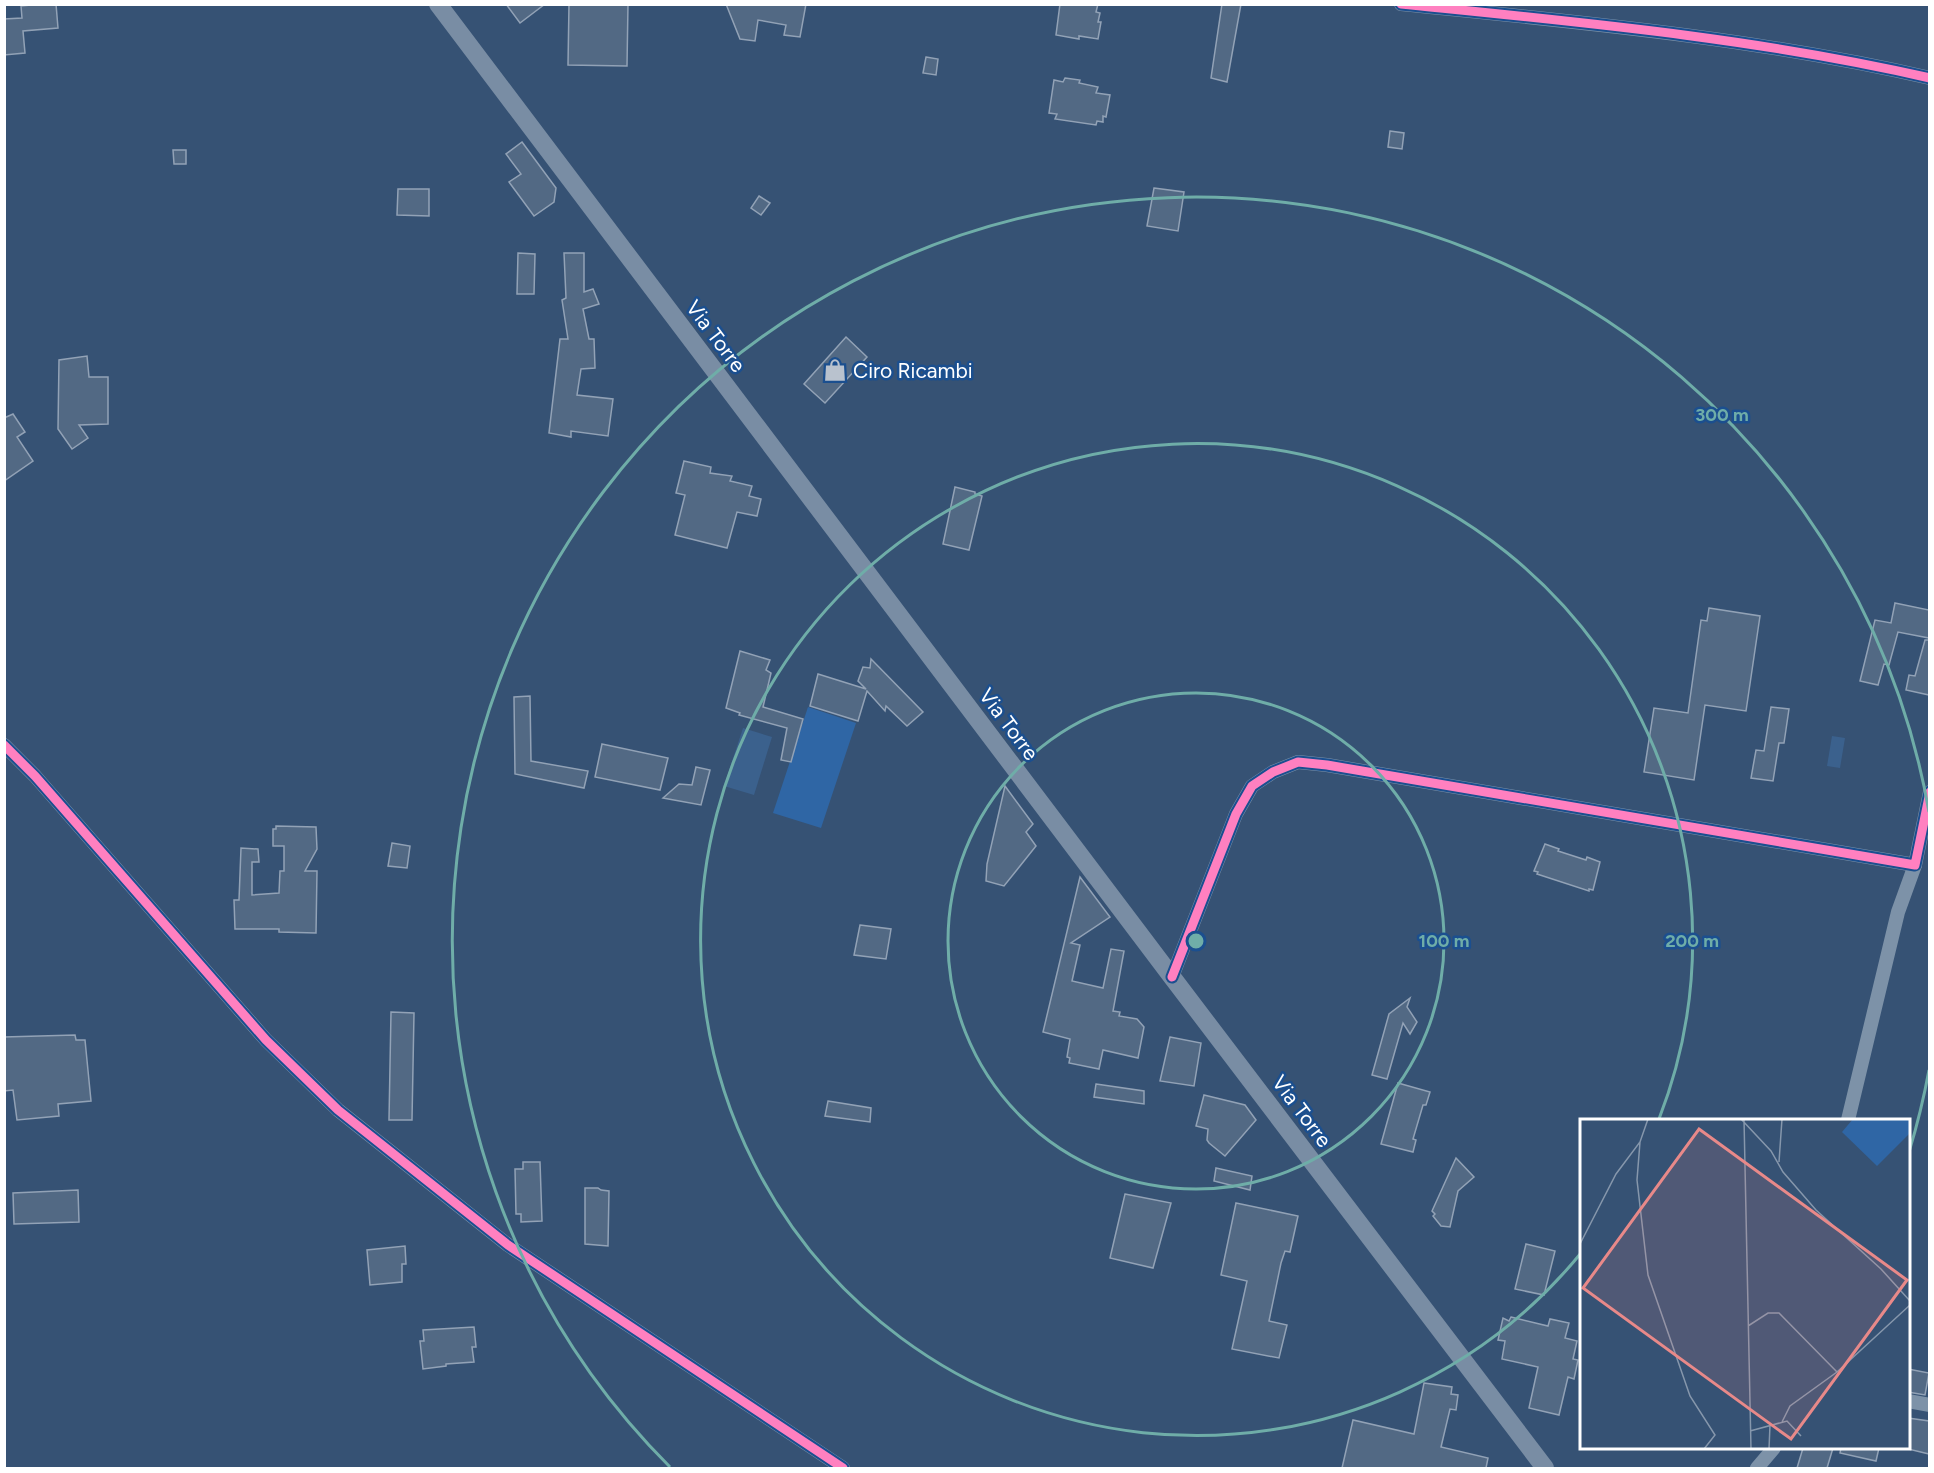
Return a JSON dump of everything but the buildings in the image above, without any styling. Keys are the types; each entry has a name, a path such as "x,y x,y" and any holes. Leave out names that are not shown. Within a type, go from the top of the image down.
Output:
{"main road":[{"name":"Via Torre","path":"438,4 1545,1468"}],"street":[{"path":"1401,4 1728,41 1879,66 1929,78"},
{"path":"4,745 35,776 266,1040 338,1110 508,1245 843,1468"},
{"path":"1172,977 1236,814 1252,786 1273,772 1298,762 1327,765 1915,865"},
{"path":"1848,1119 1898,912 1915,865 1929,792"},
{"path":"1910,1401 1929,1405"},
{"path":"1757,1468 1773,1449"}],"shaded area":[{"path":"808,707 856,723 821,828 773,813"},
{"path":"743,728 772,737 754,795 724,786"},
{"path":"1832,736 1845,738 1840,768 1827,766"}],"cycle path":[{"path":"1401,4 1733,42 1865,64 1930,78"},
{"path":"4,745 35,776 266,1040 338,1110 508,1245 843,1468"},
{"path":"1172,977 1236,814 1252,786 1273,772 1298,762 1327,765 1915,865 1930,792"}],"place":[{"name":"Ciro Ricambi","path":"835,370"}]}
